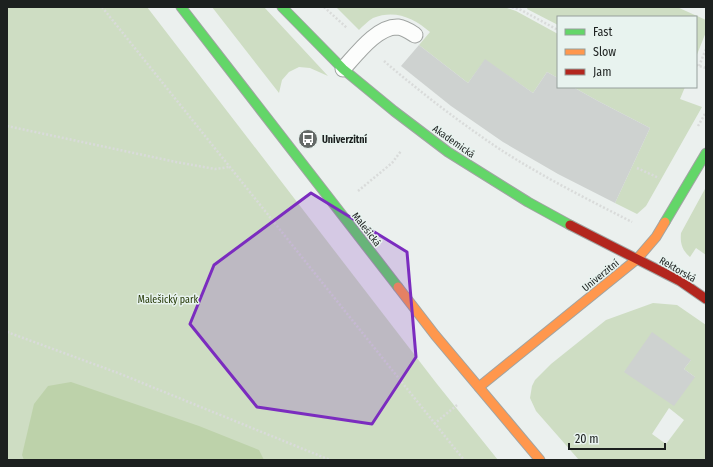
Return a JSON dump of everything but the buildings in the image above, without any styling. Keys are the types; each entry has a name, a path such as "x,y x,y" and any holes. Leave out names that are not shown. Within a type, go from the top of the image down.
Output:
{"street":[{"name":"Malešická","path":"181,7 435,335 540,460"},
{"name":"Akademická","path":"282,7 343,69 448,152 528,202 637,259"},
{"name":"Univerzitní","path":"479,387 637,259 656,237 706,153"},
{"name":"Rektorská","path":"637,259 680,281 706,299"}],"lane":[{"path":"343,69 365,45 377,35 391,28 398,27 406,29 415,35"}],"path":[{"path":"102,7 464,460"},
{"path":"324,7 365,45 447,112 499,148 554,181 637,224"},
{"path":"512,7 521,8 557,29"},
{"path":"706,49 698,66 706,68"},
{"path":"695,131 706,112"},
{"path":"7,126 176,162 215,169 229,167"},
{"path":"355,194 392,163 418,129"},
{"path":"637,168 664,181"},
{"path":"7,332 118,373 330,460"}],"highlighted area":[{"path":"311,193 407,252 416,357 372,424 257,407 190,324 214,265"}],"green space":[{"name":"Malešický park","path":"7,7 147,7 437,384 498,460 7,460"},
{"path":"212,7 264,7 328,76 310,68 299,67 289,72 282,80 279,93"},
{"path":"336,7 504,7 516,11 557,33 557,77 547,72 533,93 485,60 468,83 419,45 430,32 411,19 404,16 389,14 381,15 367,22 359,30"},
{"path":"528,7 677,7 706,20 706,32 697,54 697,16 557,16 557,24 527,9"},
{"path":"575,88 685,88 680,99 702,107 646,206 637,214 615,203 650,128"},
{"path":"706,187 706,255 696,248 690,257 682,246 681,233"},
{"path":"653,303 677,305 706,325 706,460 579,460 536,411 530,398 532,386 535,380 551,364 606,320","holes":["691,360 684,369 695,377 624,371","669,408 684,420 666,444 652,434"]},
{"path":"71,382 199,426 259,450 264,460 24,460 22,455 34,404 48,386"}],"traffic: fast":[{"path":"181,7 398,287"},
{"path":"282,7 343,69 394,111 448,152 528,202 570,225"},
{"path":"665,222 706,153"}],"traffic: slow":[{"path":"479,387 637,259 656,237 665,222"},
{"path":"398,287 435,335 540,460"}],"traffic: jam":[{"path":"570,225 680,281 706,299"}],"place":[{"name":"Univerzitní","path":"308,139"}]}
